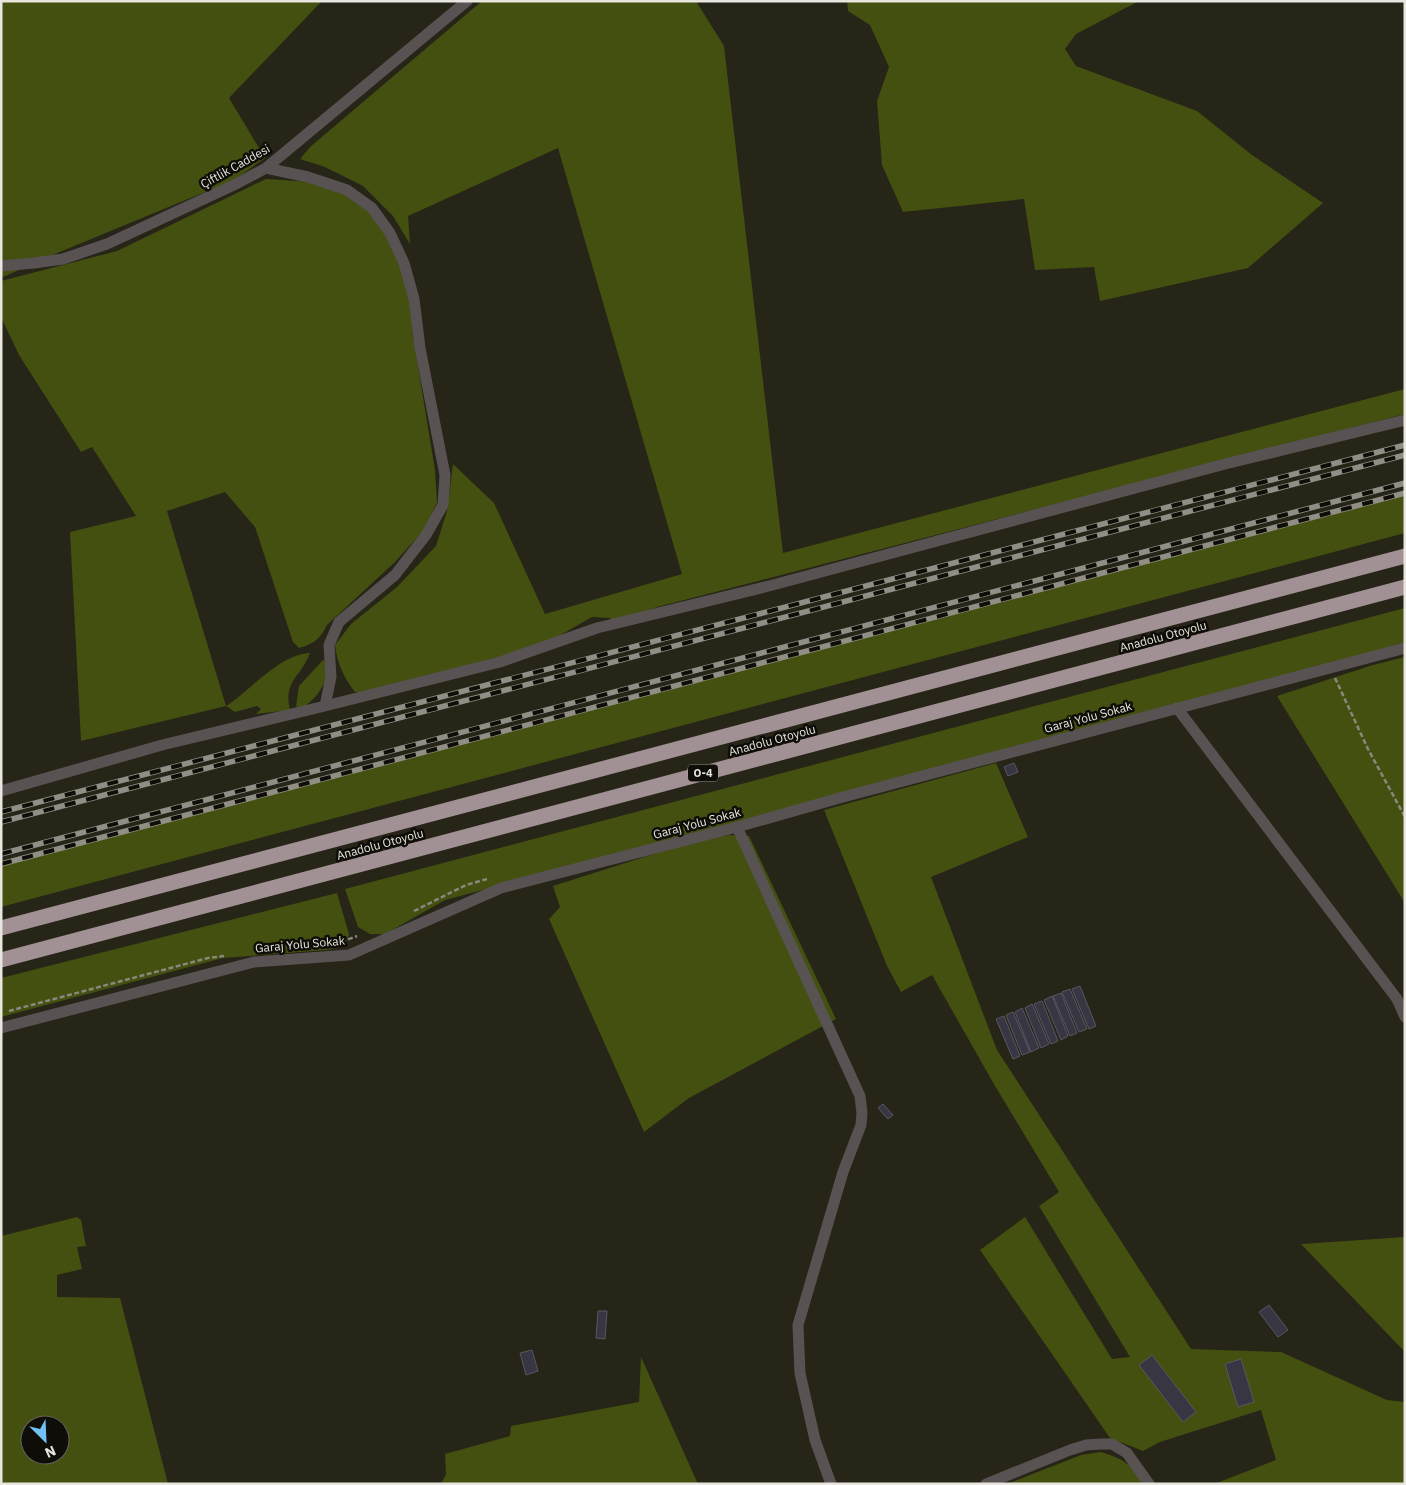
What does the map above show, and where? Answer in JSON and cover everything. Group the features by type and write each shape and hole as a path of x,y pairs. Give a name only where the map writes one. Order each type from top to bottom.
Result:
{"highway":[{"name":"Anadolu Otoyolu","path":"1,928 1405,556"},
{"name":"Anadolu Otoyolu","path":"1,960 1405,586"}],"street":[{"name":"Çiftlik Caddesi","path":"1,266 63,259 107,244 266,168 467,1"},
{"path":"266,168 308,177 347,190 372,208 390,233 404,263 414,299 420,348 445,475 443,505 426,535 395,575 339,622 329,645 331,677 326,706"},
{"path":"1,791 162,745 500,662 597,628 769,586 1225,464 1405,420"},
{"name":"Garaj Yolu Sokak","path":"1,1028 254,962 349,955 501,888 737,827 843,796 1405,648"},
{"path":"1177,708 1397,999 1405,1017"},
{"path":"737,827 860,1096 861,1125 844,1172 798,1325 800,1373 815,1440 831,1484"},
{"path":"986,1484 1070,1450 1086,1445 1100,1444 1112,1444 1127,1453 1149,1484"}],"path":[{"path":"1330,668 1368,748 1405,817"}],"green space":[{"path":"1,1 322,1 229,98 265,158 234,180 1,278"},
{"path":"482,1 696,1 724,46 783,553 1405,389 1405,414 657,607 617,622 609,618 592,617 545,644 371,692 355,692 342,670 337,658 335,645 351,624 397,587 436,546 447,511 453,464 494,503 545,614 682,574 558,148 408,216 410,244 393,216 363,186 325,167 300,159 310,147"},
{"path":"847,1 1139,1 1076,34 1065,49 1076,66 1197,111 1252,155 1323,203 1248,268 1100,301 1094,267 1035,270 1024,199 903,212 882,165 877,101 889,67 870,25 848,11"},
{"path":"266,179 311,183 333,188 357,200 387,234 399,260 411,304 412,330 435,470 437,503 424,530 395,562 327,625 316,640 309,645 299,648 293,642 255,527 225,492 167,511 226,706 81,741 70,532 136,516 92,447 81,452 19,355 1,317 1,281 117,251"},
{"path":"1405,492 1405,533 1,907 1,866"},
{"path":"1405,608 1405,644 445,900 385,934 370,934 358,927 345,889"},
{"path":"310,653 291,686 288,700 290,710 256,714 261,709 257,706 235,712 226,706 288,659"},
{"path":"1405,657 1405,903 1277,696 1373,665"},
{"path":"323,660 325,661 327,673 321,689 314,699 305,706 300,708 296,706 299,686"},
{"path":"996,763 1028,837 931,877 997,1050 1191,1349 1281,1352 1387,1400 1405,1402 1405,1484 1214,1484 1276,1460 1261,1410 1160,1442 1143,1451 1110,1438 980,1250 1025,1217 1112,1359 1130,1357 1039,1206 1059,1192 995,1086 932,975 901,992 887,966 824,810"},
{"path":"729,835 749,836 836,1019 689,1098 644,1132 549,919 560,907 553,886 685,844"},
{"path":"337,893 349,934 341,947 327,950 223,958 1,1017 1,978"},
{"path":"77,1217 81,1220 86,1246 77,1247 82,1269 57,1275 57,1297 120,1298 168,1484 1,1484 1,1236"},
{"path":"1405,1237 1405,1352 1301,1244"},
{"path":"641,1357 698,1484 441,1484 446,1474 445,1454 510,1436 511,1426 639,1402"},
{"path":"1101,1452 1116,1457 1130,1466 1143,1484 1007,1484 1081,1455"}],"building":[{"path":"1014,763 1018,772 1008,776 1004,767"},
{"path":"1080,986 1096,1026 1089,1029 1072,989"},
{"path":"1070,989 1087,1029 1079,1032 1062,992"},
{"path":"1061,993 1077,1033 1070,1036 1053,996"},
{"path":"1052,996 1068,1036 1061,1040 1044,1000"},
{"path":"1042,1001 1058,1041 1051,1044 1034,1004"},
{"path":"1032,1004 1049,1044 1041,1048 1025,1008"},
{"path":"1022,1008 1039,1048 1031,1052 1015,1012"},
{"path":"1013,1012 1030,1052 1022,1055 1006,1015"},
{"path":"1004,1016 1020,1056 1013,1059 996,1019"},
{"path":"883,1104 893,1115 888,1119 878,1108"},
{"path":"1269,1305 1288,1330 1278,1337 1259,1312"},
{"path":"598,1311 607,1311 605,1339 596,1338"},
{"path":"532,1350 538,1371 526,1375 520,1353"},
{"path":"1152,1355 1196,1412 1183,1422 1139,1365"},
{"path":"1241,1359 1254,1402 1238,1407 1225,1364"}],"railway":[{"path":"1,812 1405,445"},
{"path":"1,822 1405,455"},
{"path":"1,854 1405,483"},
{"path":"1,864 1405,493"}]}
